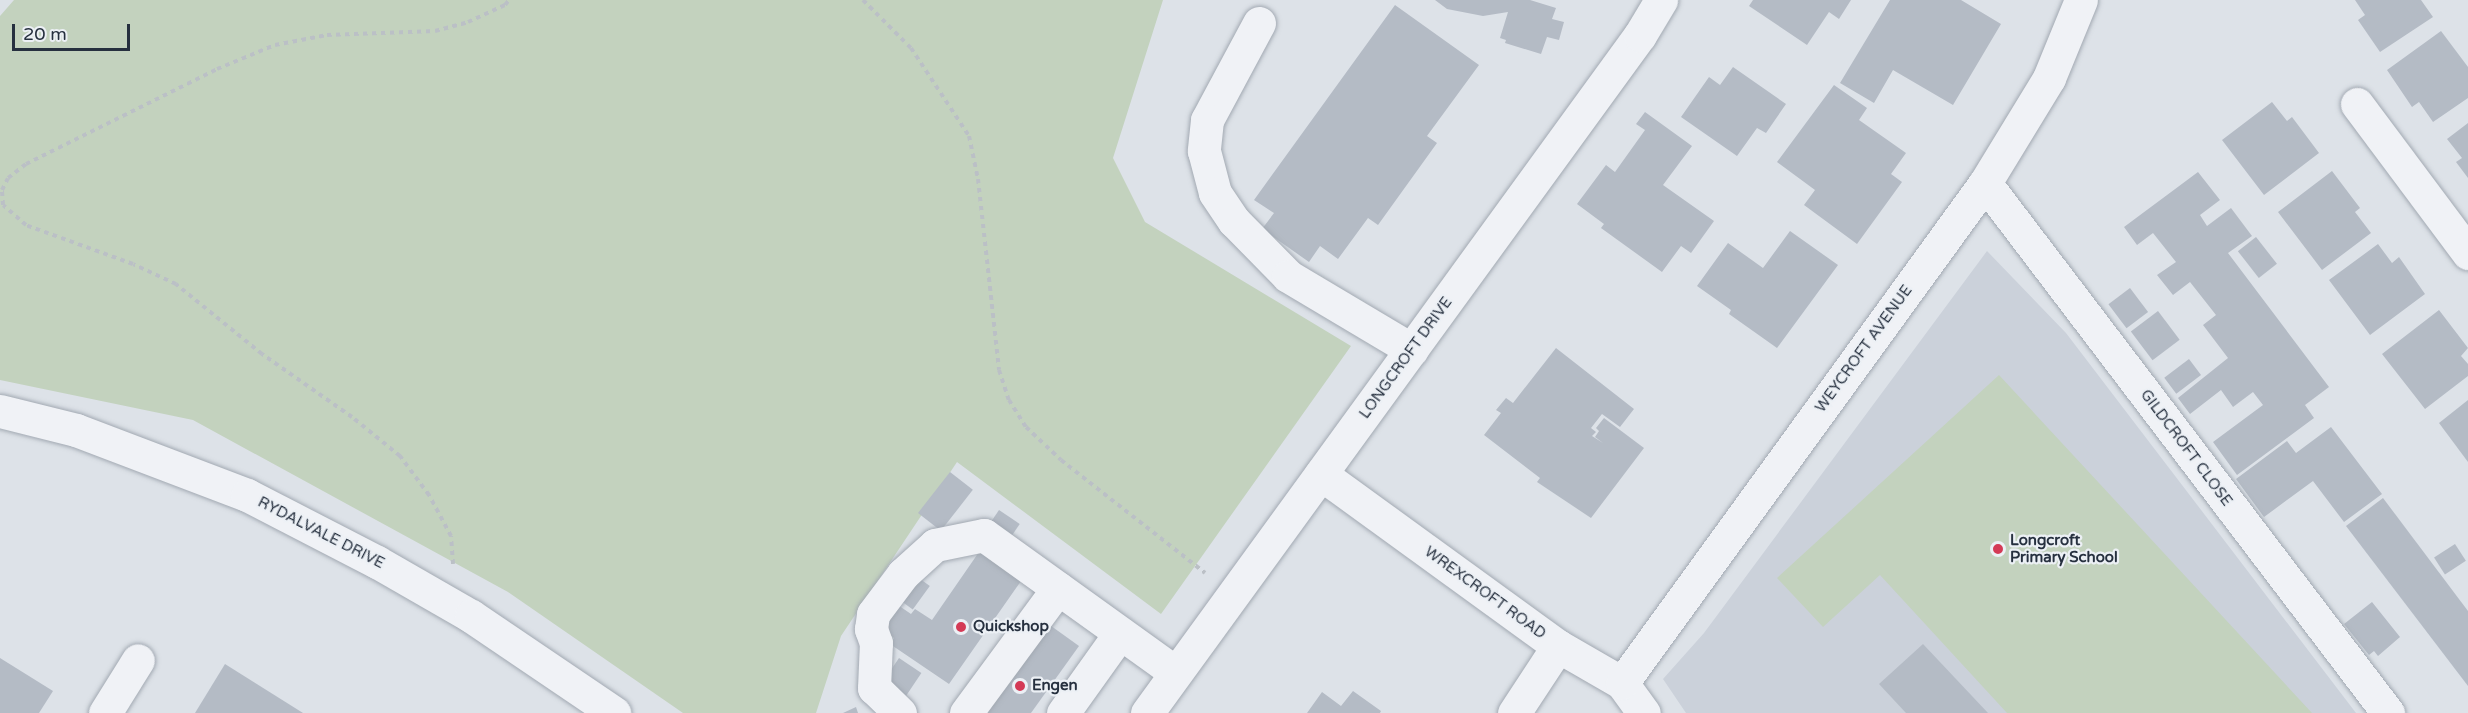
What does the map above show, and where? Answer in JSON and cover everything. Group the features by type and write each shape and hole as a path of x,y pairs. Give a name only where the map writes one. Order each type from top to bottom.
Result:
{"street":[{"name":"LONGCROFT DRIVE","path":"1147,713 1640,35 1661,0"},
{"name":"WEYCROFT AVENUE","path":"1622,683 1984,183 2049,78 2081,0"},
{"path":"1259,23 1207,120 1204,151 1215,193 1234,221 1288,276 1412,350"},
{"path":"2357,104 2468,253"},
{"name":"GILDCROFT CLOSE","path":"1984,183 2388,713"},
{"name":"RYDALVALE DRIVE","path":"0,411 76,430 247,495 377,562 448,603 614,713"},
{"name":"WREXCROFT ROAD","path":"1321,474 1558,646 1622,683 1644,713"},
{"path":"900,713 874,688 876,643 871,629 873,614 903,574 935,545 984,535 1176,673"},
{"path":"966,713 1058,588"},
{"path":"1063,713 1120,633"},
{"path":"1514,713 1558,646"},
{"path":"105,713 138,660"}],"path":[{"path":"448,603 453,576 451,536 429,495 400,456 352,417 262,354 176,284 133,264 26,225 3,205 2,190 8,177 26,164 217,69 275,45 327,35 435,31 468,22 506,5 509,0"},
{"path":"863,0 911,48 969,136 978,179 999,370 1014,409 1026,427 1061,460 1233,595"}],"shaded area":[{"name":"Longcroft Primary School","path":"1987,251 2066,333 2356,713 1686,713 1663,679 1704,633"}],"green space":[{"path":"14,0 1163,0 1113,158 1145,222 1351,346 1161,614 957,462 841,636 816,713 683,713 508,592 193,420 0,380 0,16"},
{"path":"1999,375 2312,713 2007,713 1880,575 1823,627 1777,578"}],"building":[{"path":"1435,0 1530,0 1556,8 1552,19 1564,22 1559,40 1547,37 1541,54 1505,43 1506,40 1500,38 1508,12 1483,16 1447,9"},
{"path":"1753,0 1851,0 1839,19 1829,12 1807,45 1749,6"},
{"path":"1890,0 1961,0 2001,24 1953,105 1893,70 1874,103 1840,83"},
{"path":"2355,0 2421,0 2433,17 2380,52 2358,20 2365,15"},
{"path":"1395,5 1479,65 1427,136 1437,143 1378,225 1368,218 1338,259 1320,246 1309,262 1262,229 1274,213 1254,200"},
{"path":"2441,31 2468,67 2468,98 2433,122 2419,102 2412,107 2387,70"},
{"path":"1733,67 1786,104 1766,133 1757,128 1737,156 1681,117 1709,77 1720,85"},
{"path":"1834,85 1867,108 1859,120 1906,153 1891,174 1902,182 1857,244 1804,205 1815,190 1777,162"},
{"path":"2272,102 2287,121 2292,117 2319,153 2264,195 2222,140"},
{"path":"1645,112 1692,146 1663,185 1714,221 1691,253 1681,246 1662,272 1601,228 1604,224 1577,204 1606,165 1615,172 1645,130 1636,124"},
{"path":"2468,123 2468,178 2456,162 2462,158 2447,139"},
{"path":"2332,171 2360,208 2355,212 2371,233 2322,270 2278,212"},
{"path":"2198,172 2220,200 2200,215 2207,226 2231,208 2252,236 2228,253 2329,387 2305,405 2314,418 2237,475 2213,442 2263,405 2253,392 2233,407 2221,390 2190,414 2178,398 2228,358 2203,325 2216,315 2190,282 2173,295 2157,275 2176,262 2153,233 2137,245 2124,227"},
{"path":"1790,231 1838,265 1777,348 1729,314 1731,310 1697,286 1728,243 1763,268"},
{"path":"2256,237 2277,264 2259,278 2238,251"},
{"path":"2378,244 2392,263 2399,257 2425,294 2370,335 2329,280"},
{"path":"2130,288 2148,312 2126,328 2108,304"},
{"path":"2439,310 2468,348 2461,356 2468,364 2468,376 2425,409 2382,354"},
{"path":"2158,311 2180,340 2153,360 2131,331"},
{"path":"1556,348 1634,409 1620,427 1602,414 1591,428 1596,432 1592,436 1603,443 1595,437 1599,431 1596,428 1604,418 1644,448 1591,518 1537,482 1540,478 1484,435 1501,413 1496,410 1506,398 1513,403"},
{"path":"2189,359 2201,375 2176,394 2164,378"},
{"path":"2468,400 2468,462 2439,423"},
{"path":"2331,427 2382,494 2344,522 2313,481 2264,517 2236,479 2287,441 2296,453"},
{"path":"950,472 973,490 941,531 918,513"},
{"path":"2383,498 2468,611 2468,686 2346,526"},
{"path":"999,510 1020,524 1011,537 990,523"},
{"path":"2455,544 2466,561 2445,574 2434,558"},
{"path":"979,552 1021,581 949,684 890,644 894,638 875,625 892,601 911,614 915,609 932,620"},
{"path":"912,573 930,586 913,609 895,596"},
{"path":"2372,602 2400,637 2378,656 2374,651 2369,655 2344,624"},
{"path":"1040,618 1079,646 1031,713 972,713"},
{"path":"1923,644 1988,713 1906,713 1879,684"},
{"path":"0,658 53,691 39,713 0,713"},
{"path":"899,658 921,673 901,703 879,688"},
{"path":"225,664 303,713 195,713"},
{"path":"1353,691 1381,711 1380,713 1307,713 1322,692 1341,706"},
{"path":"856,707 858,713 843,713"}],"place":[{"name":"Longcroft Primary School","path":"1998,549"},
{"name":"Quickshop","path":"961,627"},
{"name":"Engen","path":"1020,686"}]}
